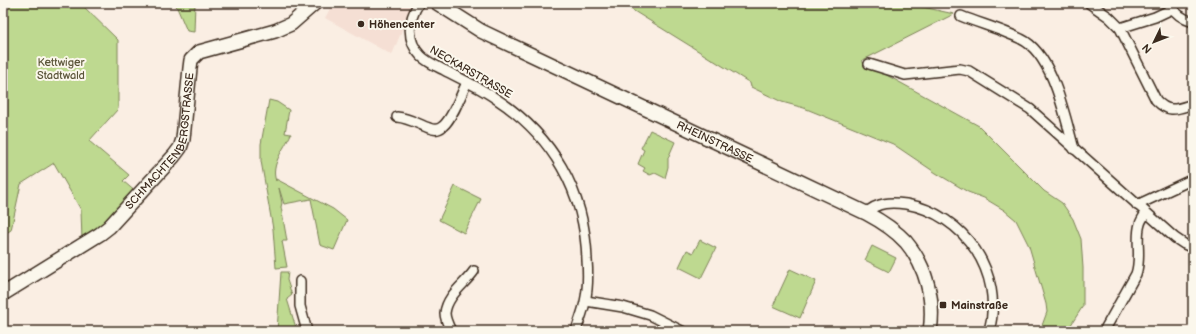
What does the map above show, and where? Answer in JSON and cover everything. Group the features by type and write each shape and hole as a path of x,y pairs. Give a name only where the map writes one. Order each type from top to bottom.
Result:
{"street":[{"name":"SCHMACHTENBERGSTRASSE","path":"3,294 109,227 174,156 180,148 182,139 190,68 192,60 195,56 204,50 256,38 276,31 291,24 314,3"},
{"name":"NECKARSTRASSE","path":"419,3 411,19 410,27 414,47 420,55 426,61 494,97 524,120 551,149 564,170 580,207 587,239 588,269 586,301 576,331"},
{"name":"RHEINSTRASSE","path":"437,3 481,31 505,43 866,213 894,231 905,241 918,260 926,279 930,295 932,321 930,331"},
{"path":"1089,3 1109,17 1120,28 1156,100 1162,106 1169,109 1177,109 1193,104"},
{"path":"1120,28 1155,16 1170,6 1187,20 1193,22"},
{"path":"962,16 1022,39 1036,51 1051,74 1074,149"},
{"path":"868,64 905,75 960,69 969,72 1030,109 1136,205 1175,238 1193,248"},
{"path":"397,117 414,120 434,130 439,129 447,122 468,82"},
{"path":"1136,205 1193,179"},
{"path":"866,213 872,207 882,203 897,203 912,206 931,212 946,220 962,234 976,250 985,267 993,305 989,331"},
{"path":"1104,331 1136,274 1139,262 1138,231 1146,213"},
{"path":"450,331 446,316 447,306 456,290 474,271"},
{"path":"300,280 300,306 307,331"},
{"path":"586,301 623,307 650,315 682,331"}],"shaded area":[{"name":"Höhencenter","path":"333,3 413,3 392,55 325,18"}],"green space":[{"name":"Kettwiger Stadtwald","path":"3,3 80,3 118,40 118,109 89,141 129,175 123,181 137,193 107,226 82,241 81,210 54,163 21,184 11,230 3,235"},
{"path":"175,3 195,3 194,32 187,31"},
{"path":"621,3 905,3 954,14 861,61 979,126 1044,191 1062,203 1073,219 1081,239 1083,268 1083,306 1067,331 1040,331 1047,312 1046,304 1029,246 1016,220 1004,210 984,198 968,192 936,173 893,144 804,108 782,102 751,87 750,83"},
{"path":"269,100 277,102 289,110 285,133 291,134 276,163 275,175 276,181 276,179 333,209 347,220 334,250 320,245 311,199 284,204 279,188 287,241 282,241 287,267 276,268 273,229 261,161 261,144"},
{"path":"650,130 675,142 668,158 668,167 665,178 655,173 650,175 643,171 645,168 638,164 644,150 641,148"},
{"path":"455,186 481,199 464,233 439,220"},
{"path":"700,240 716,248 701,278 679,267 687,250 693,253"},
{"path":"872,246 896,258 889,272 865,260"},
{"path":"790,269 816,281 800,318 773,306"},
{"path":"281,272 288,272 287,280 292,295 287,299 297,331 277,331"}],"place":[{"name":"Höhencenter","path":"361,24"},
{"name":"Mainstraße","path":"943,305"}]}
